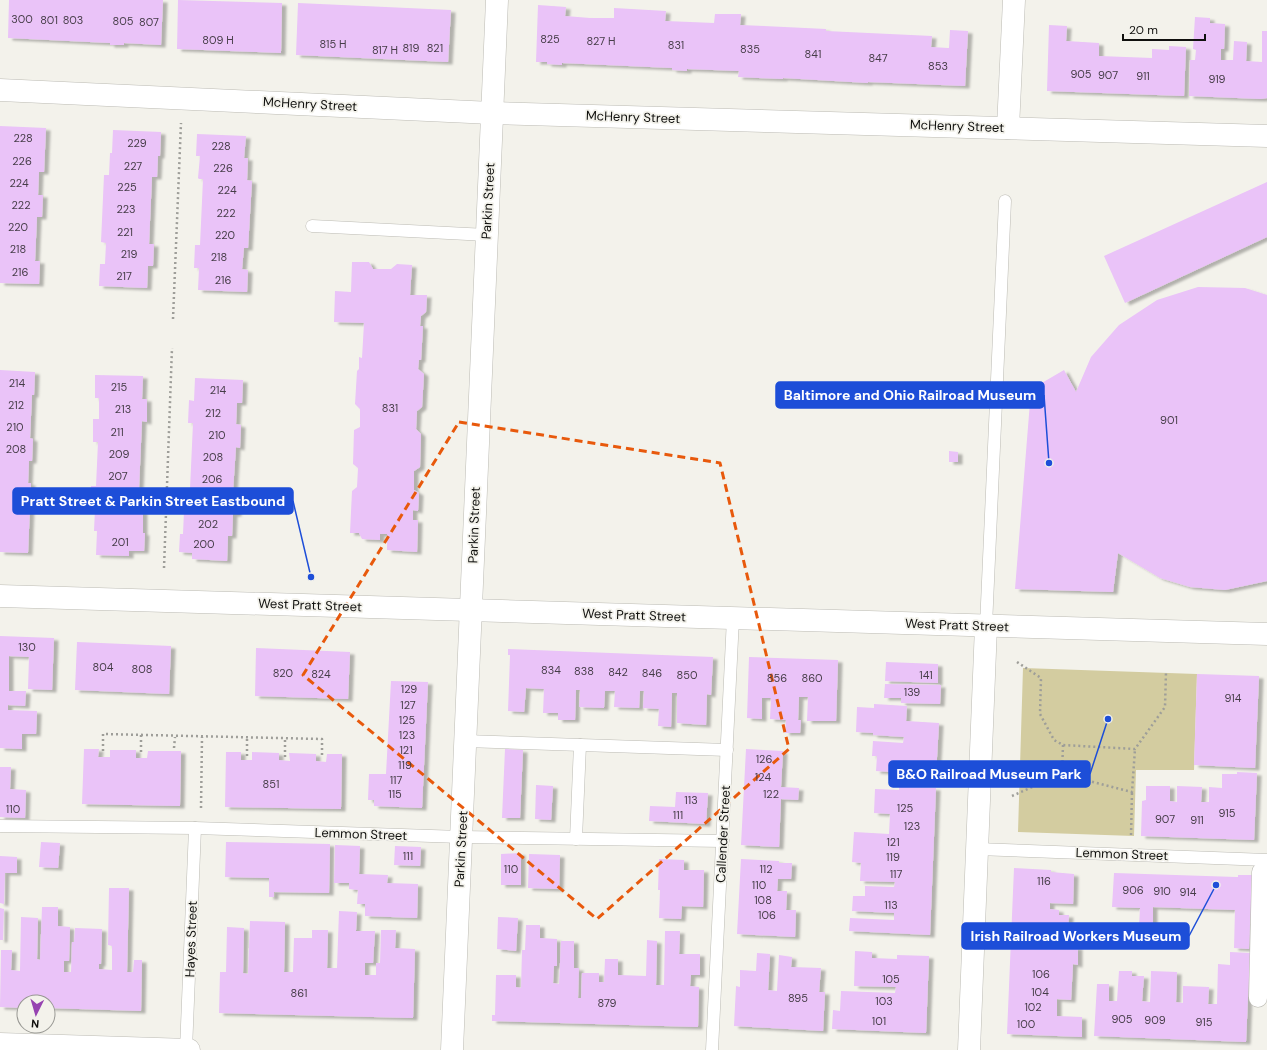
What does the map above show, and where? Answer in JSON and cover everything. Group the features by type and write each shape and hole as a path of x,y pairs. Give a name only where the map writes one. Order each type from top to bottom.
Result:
{"street":[{"name":"Parkin Street","path":"452,1050 497,0"},
{"path":"1008,128 1014,0"},
{"name":"McHenry Street","path":"0,90 492,113 1267,136"},
{"name":"West Pratt Street","path":"0,596 1267,634"},
{"path":"969,1050 986,626"},
{"path":"1258,998 1264,866"},
{"path":"0,1044 188,1050"}],"lane":[{"path":"986,626 1005,201"},
{"path":"312,226 487,235"},
{"name":"Callender Street","path":"712,1050 733,618"},
{"path":"465,741 727,750"},
{"path":"576,839 580,745"},
{"name":"Lemmon Street","path":"0,826 195,828 461,837 723,842"},
{"name":"Hayes Street","path":"188,1050 195,828"},
{"name":"Lemmon Street","path":"977,849 1264,866"}],"path":[{"path":"173,319 181,120"},
{"path":"164,568 172,348"},
{"path":"1016,662 1041,678 1040,714 1054,740 1063,745 1135,749"},
{"path":"1131,838 1135,749 1165,707 1166,672"},
{"path":"103,751 103,734 322,739 322,755"},
{"path":"141,735 141,752"},
{"path":"174,748 175,736"},
{"path":"201,813 202,737"},
{"path":"247,738 247,756"},
{"path":"285,739 285,757"},
{"path":"1062,774 1063,745"},
{"path":"1012,796 1062,774 1132,792"}],"highlighted area":[{"path":"459,422 720,463 789,749 597,919 303,675"}],"shaded area":[{"path":"1023,668 1197,674 1194,770 1136,770 1134,836 1018,832"}],"building":[{"path":"9,0 163,0 161,45 124,43 124,45 110,45 110,43 8,38"},
{"path":"178,0 282,3 281,53 177,49"},
{"path":"298,3 451,10 448,62 296,55"},
{"path":"538,5 566,7 565,16 590,18 614,18 614,8 666,11 665,21 714,23 715,14 741,14 740,25 932,36 931,47 949,48 950,30 968,31 965,86 738,77 739,71 687,69 687,71 672,70 672,68 562,63 562,65 547,64 547,62 536,62"},
{"path":"1195,17 1210,18 1210,23 1225,24 1224,49 1221,49 1221,60 1233,60 1234,41 1247,42 1246,61 1262,62 1262,31 1267,31 1267,98 1189,96 1190,60 1195,60 1196,50 1193,49"},
{"path":"1049,25 1067,26 1066,41 1099,43 1099,56 1152,58 1152,49 1169,50 1169,46 1186,47 1184,96 1047,91"},
{"path":"0,126 46,128 44,172 39,172 38,195 43,195 42,217 37,217 35,261 40,261 39,284 0,283"},
{"path":"113,130 161,132 157,177 152,177 149,244 154,244 153,266 148,266 147,288 99,286 100,264 105,264 106,243 101,242 104,175 109,175"},
{"path":"197,134 246,136 244,158 248,158 247,180 252,181 248,248 244,248 242,269 248,270 247,292 198,290 199,268 194,268 195,245 200,245 203,179 198,178 200,156 196,156"},
{"path":"1267,182 1267,237 1125,303 1104,256"},
{"path":"352,262 369,262 373,269 391,269 397,264 412,265 410,295 427,295 426,312 421,316 420,326 423,326 421,360 419,360 418,369 424,374 422,407 417,411 416,429 421,434 420,467 414,471 414,490 419,493 418,511 413,510 413,520 418,520 417,552 387,550 387,534 380,534 380,540 362,539 359,533 350,533 352,491 357,487 358,468 353,464 354,430 360,427 360,409 355,404 359,357 362,358 364,323 334,322 335,291 351,292"},
{"path":"1198,287 1245,288 1267,295 1267,581 1225,590 1190,587 1160,578 1118,553 1113,592 1015,589 1030,402 1040,384 1064,370 1076,392 1091,357 1119,325 1157,300"},
{"path":"0,370 35,372 34,395 32,395 30,438 33,439 32,461 29,461 28,483 31,483 28,553 0,552"},
{"path":"95,375 143,376 142,399 147,399 147,422 142,421 138,511 143,511 143,533 145,533 144,551 129,551 129,556 96,555 97,531 94,531 95,509 90,509 91,486 96,486 98,442 93,442 93,419 99,419 99,398 95,398"},
{"path":"195,378 243,380 242,403 237,403 236,424 241,425 240,448 236,447 233,491 238,491 237,514 233,514 232,536 228,536 227,561 192,559 192,553 179,552 180,534 183,534 184,511 189,511 193,423 188,423 189,400 194,401"},
{"path":"949,451 958,452 958,462 949,462"},
{"path":"0,636 54,638 52,690 28,689 29,657 9,656 9,691 26,691 25,706 8,705 8,710 37,711 36,734 22,734 22,749 0,748"},
{"path":"77,642 171,646 169,694 75,690"},
{"path":"256,648 350,652 348,699 255,696"},
{"path":"508,649 713,657 711,695 707,694 706,725 677,723 677,693 672,693 671,727 658,726 659,709 643,708 644,691 640,691 639,708 614,707 615,691 605,691 604,708 579,707 580,690 576,690 575,720 558,720 558,713 543,713 544,689 526,688 524,712 508,711 510,655 508,655"},
{"path":"749,657 838,660 836,721 807,721 808,697 799,697 798,720 801,720 800,733 785,733 786,720 770,719 771,698 762,698 762,719 747,718"},
{"path":"886,662 938,664 938,683 885,681"},
{"path":"1197,674 1259,676 1255,768 1194,765"},
{"path":"391,681 428,682 422,808 374,806 374,800 368,800 369,774 386,774"},
{"path":"885,684 941,685 940,704 901,703 901,698 884,698"},
{"path":"874,704 907,706 906,721 939,723 936,775 876,771 877,756 872,756 873,741 903,743 904,737 873,735 873,733 856,732 857,707 874,708"},
{"path":"84,749 99,749 98,757 110,757 110,750 136,750 136,758 147,758 148,751 181,751 180,806 82,804"},
{"path":"505,749 523,750 520,818 502,818"},
{"path":"746,749 783,751 781,787 799,788 798,800 781,799 779,847 741,845"},
{"path":"226,752 241,752 241,760 252,760 252,752 279,753 279,760 290,761 289,753 316,754 316,761 326,762 327,754 342,754 341,809 225,807"},
{"path":"0,767 11,767 10,789 26,790 25,818 0,817"},
{"path":"1237,772 1257,773 1254,840 1141,836 1142,801 1146,800 1146,786 1170,786 1170,801 1177,802 1177,786 1202,787 1201,802 1209,802 1209,787 1222,788 1222,774 1237,774"},
{"path":"536,785 553,786 551,820 535,819"},
{"path":"899,787 936,788 930,935 849,931 850,918 894,920 894,913 852,911 853,896 865,896 865,886 894,887 895,882 860,881 861,863 852,862 854,832 889,834 890,814 874,813 875,789 899,790"},
{"path":"676,792 708,793 706,824 649,821 650,806 675,807"},
{"path":"41,842 60,843 58,868 39,867"},
{"path":"226,842 330,844 329,893 274,892 274,897 269,897 269,878 225,877"},
{"path":"335,845 360,846 359,874 388,875 387,883 418,884 417,918 365,916 365,904 357,904 358,890 349,889 349,883 334,883"},
{"path":"395,846 421,847 420,866 394,865"},
{"path":"521,853 521,885 501,885 501,854"},
{"path":"529,854 560,855 559,889 528,888"},
{"path":"0,856 17,857 17,873 5,873 4,904 0,903"},
{"path":"659,859 684,860 684,870 704,870 703,907 682,906 681,919 659,918"},
{"path":"741,859 792,863 791,879 778,879 777,891 787,891 786,910 796,910 795,937 737,934"},
{"path":"1014,868 1051,870 1051,872 1074,874 1073,904 1050,903 1050,909 1059,910 1059,915 1069,915 1068,929 1064,929 1064,944 1050,943 1050,946 1078,947 1078,965 1073,964 1071,1000 1057,999 1057,1016 1082,1017 1082,1037 1007,1034"},
{"path":"1114,873 1236,877 1238,877 1238,875 1252,875 1249,949 1234,948 1235,910 1153,907 1153,927 1139,927 1140,908 1112,907"},
{"path":"109,888 129,888 127,972 133,972 134,960 142,960 141,1011 56,1008 56,994 16,994 16,1008 0,1007 1,950 12,950 11,970 20,971 21,917 38,918 37,959 40,960 42,907 58,907 58,926 70,927 69,961 64,961 64,972 71,972 72,942 74,942 75,928 102,929 101,964 99,964 99,969 112,970 112,946 108,945"},
{"path":"0,908 4,909 3,940 0,940"},
{"path":"339,911 357,912 356,931 375,931 373,963 365,963 365,975 376,975 376,963 380,963 381,930 396,930 395,948 415,949 413,1018 219,1013 220,972 226,972 227,927 244,928 243,973 248,974 250,921 285,922 284,972 293,972 294,938 312,938 312,930 328,930 327,968 337,968"},
{"path":"498,917 518,918 516,951 497,949"},
{"path":"526,925 540,925 540,938 557,939 557,966 554,966 553,983 559,984 561,941 574,941 574,968 579,968 578,998 581,998 582,973 599,973 599,982 604,982 605,959 618,959 618,975 646,976 647,940 657,941 656,985 664,985 665,931 680,931 679,954 700,954 700,975 691,975 690,986 699,987 698,1027 492,1021 492,1015 495,1015 496,975 516,975 516,987 521,988 522,950 525,950"},
{"path":"855,951 872,952 872,958 897,959 897,955 929,956 926,1033 832,1029 833,1010 840,1011 841,991 895,993 896,987 854,986"},
{"path":"1230,952 1250,953 1246,1042 1094,1036 1097,984 1109,984 1109,1001 1117,1001 1119,971 1132,971 1132,976 1144,976 1142,1001 1150,1002 1151,971 1177,972 1176,1002 1183,1003 1183,986 1209,987 1208,1004 1217,1004 1218,964 1230,965"},
{"path":"757,953 770,954 768,990 777,991 779,955 792,957 791,967 821,968 819,992 825,992 823,1031 734,1026 736,986 740,987 740,970 756,971"}],"place":[{"name":"Baltimore and Ohio Railroad Museum","path":"1049,463"},
{"name":"Pratt Street & Parkin Street Eastbound","path":"311,577"},
{"name":"B&O Railroad Museum Park","path":"1108,719"},
{"name":"Irish Railroad Workers Museum","path":"1216,885"}]}
